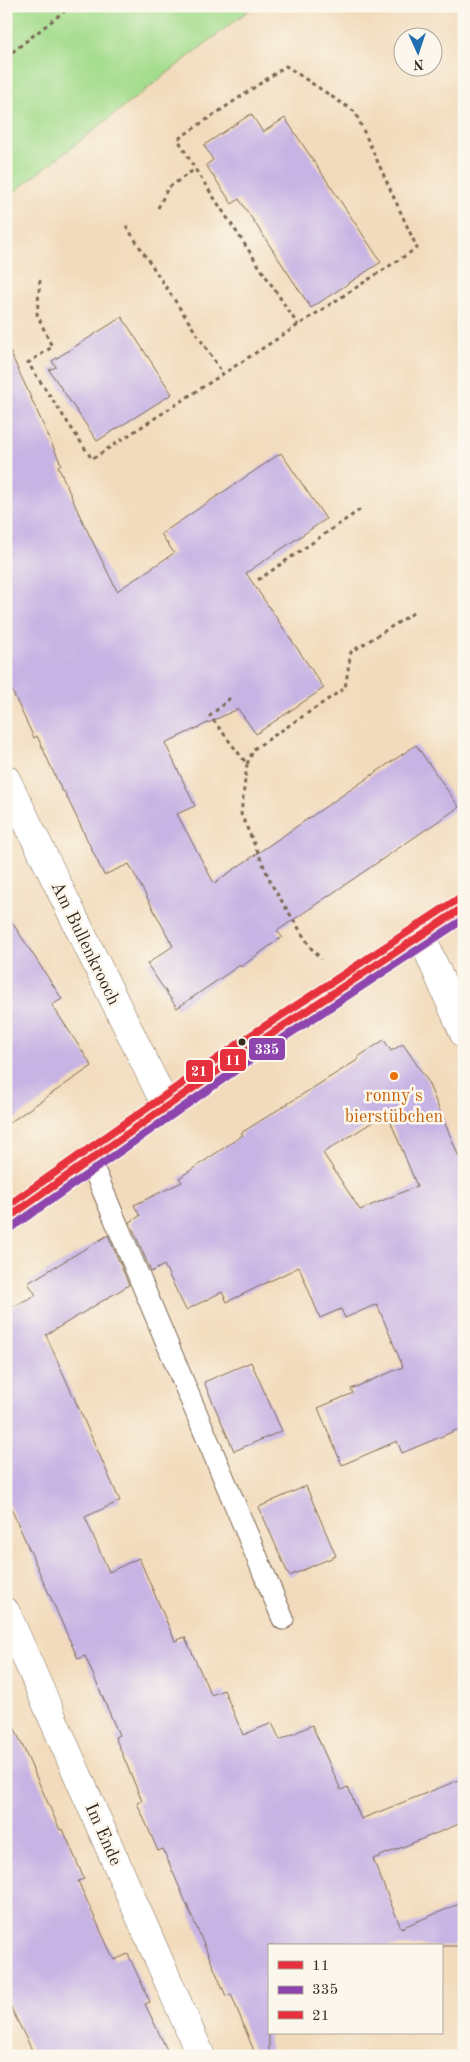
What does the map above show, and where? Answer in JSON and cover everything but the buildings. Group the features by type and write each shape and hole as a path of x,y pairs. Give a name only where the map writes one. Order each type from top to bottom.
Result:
{"street":[{"name":"Am Bullenkrooch","path":"6,779 166,1106"},
{"path":"6,1219 252,1046 464,907"},
{"path":"422,935 464,1034"},
{"name":"Im Ende","path":"6,1612 201,2056"}],"lane":[{"path":"90,1160 283,1619"}],"path":[{"path":"6,57 71,6"},
{"path":"40,280 37,314 52,347 28,363 92,459 417,248 355,112 286,66 178,139 194,169 298,325"},
{"path":"158,208 168,188 194,169"},
{"path":"126,226 222,374"},
{"path":"258,580 361,509"},
{"path":"344,987 311,948 269,878 241,814 247,764 254,749 345,688 351,652 415,612"},
{"path":"230,698 210,716 247,764"}],"green space":[{"path":"6,6 254,6 6,198"}],"transit line":[{"name":"21","path":"6,1207 247,1038 458,899"},
{"name":"11","path":"6,1219 253,1046 464,907"},
{"name":"335","path":"12,1227 259,1054 464,919"}],"place":[{"name":"ronny's bierstübchen","path":"394,1076"}]}
